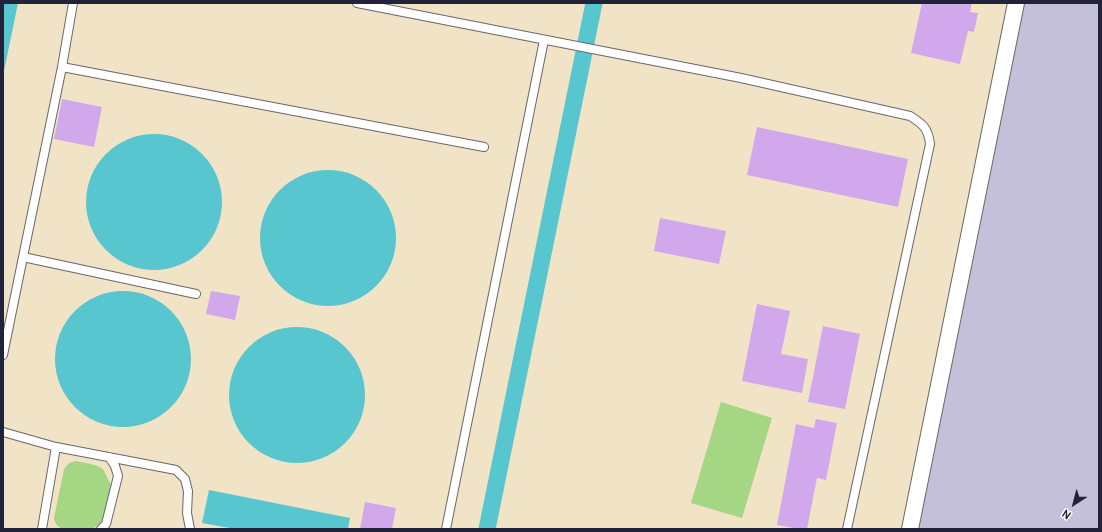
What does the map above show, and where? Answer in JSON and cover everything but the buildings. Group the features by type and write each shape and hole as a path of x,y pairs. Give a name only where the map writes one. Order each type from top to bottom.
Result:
{"street":[{"path":"910,529 1016,3"}],"lane":[{"path":"3,355 62,67 73,3"},
{"path":"357,3 386,6 544,40 742,78 910,116 921,122 928,133 930,144 847,529"},
{"path":"446,529 544,40"},
{"path":"62,67 484,147"},
{"path":"23,257 196,294"},
{"path":"3,432 56,447 176,470 185,480 188,491 187,513 190,529"},
{"path":"42,529 56,447"},
{"path":"101,529 106,524 118,476 115,466 109,457"}],"shaded area":[{"path":"1022,3 1099,3 1099,529 917,529"}],"green space":[{"path":"721,402 772,418 742,518 691,503"},
{"path":"76,461 95,465 103,469 111,485 103,520 93,529 63,529 57,525 54,520 64,469 69,463"}],"water":[{"path":"3,3 18,3 4,71 3,70"},
{"path":"147,134 161,134 186,142 197,149 207,159 217,176 221,189 221,215 217,228 207,245 197,255 174,267 161,270 147,270 122,262 111,255 101,245 89,222 86,209 86,195 94,170 101,159 111,149 134,137"},
{"path":"321,170 335,170 360,178 371,185 381,195 391,212 395,225 395,251 391,264 381,281 371,291 348,303 335,306 321,306 296,298 285,291 275,281 263,258 260,245 260,231 268,206 275,195 285,185 308,173"},
{"path":"116,291 130,291 149,296 161,302 176,316 186,333 190,346 190,372 186,385 180,397 166,412 161,416 143,424 130,427 116,427 97,422 85,416 70,402 66,397 58,379 55,366 55,352 60,333 66,321 80,306 85,302 103,294"},
{"path":"290,327 304,327 323,332 335,338 350,352 360,369 364,382 364,408 360,421 354,433 340,448 335,452 317,460 304,463 290,463 271,458 259,452 244,438 240,433 232,415 229,402 229,388 234,369 240,357 254,342 259,338 277,330"},
{"path":"209,490 350,518 348,529 235,529 202,523"}],"waterway":[{"path":"487,529 594,3"}]}
